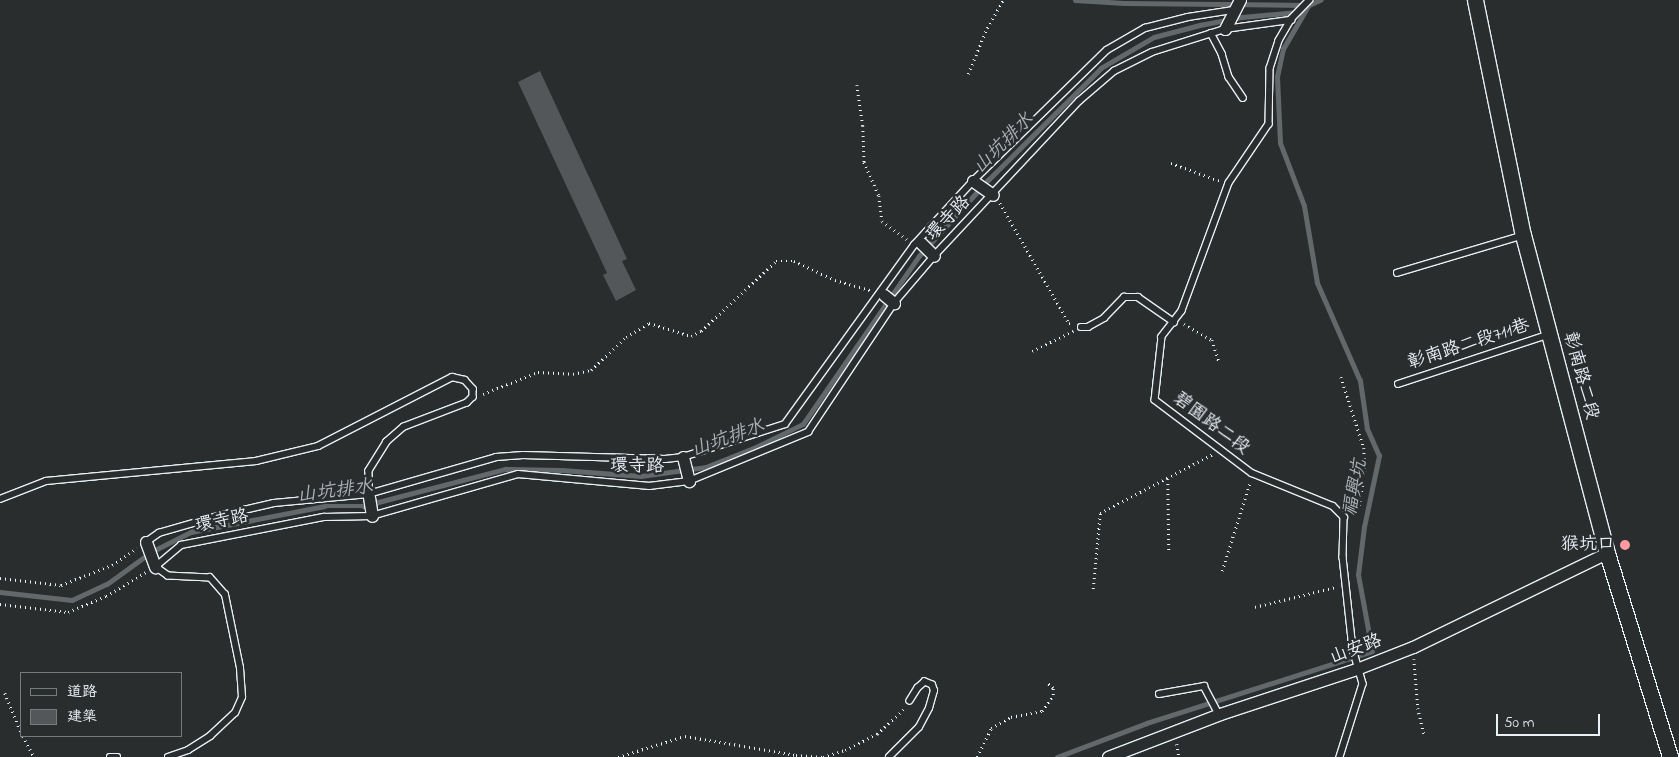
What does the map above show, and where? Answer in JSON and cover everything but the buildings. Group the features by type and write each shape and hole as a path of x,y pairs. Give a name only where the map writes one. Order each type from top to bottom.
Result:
{"street":[{"path":"1225,29 1233,10 1240,0"},
{"name":"彰南路二段","path":"1475,0 1523,235 1607,553 1670,757"},
{"path":"973,181 989,192"},
{"path":"147,544 154,563"},
{"name":"山安路","path":"1108,757 1219,714 1359,668 1413,648 1607,553"}],"lane":[{"name":"碧園路二段","path":"1310,0 1290,20 1279,41 1270,68 1268,124 1228,184 1182,311 1162,337 1155,400 1252,473 1333,506 1344,517"},
{"name":"環寺路","path":"154,563 181,545 324,517 370,504 518,474 649,486 686,471 785,424 888,298 973,181 1107,50 1145,28 1188,17 1233,10"},
{"name":"環寺路","path":"147,544 159,533 274,503 370,504 496,457 523,455 665,460 686,471 808,432 888,298 925,249 989,192 1079,101 1114,71 1152,52 1211,33 1225,29 1290,20"},
{"path":"1211,33 1222,54 1229,77 1243,98"},
{"path":"1397,273 1523,235"},
{"path":"1081,328 1088,327 1104,318 1124,297 1138,297 1174,322"},
{"name":"彰南路二段711巷","path":"1398,384 1549,334"},
{"path":"0,499 46,481 256,461 318,446 452,377 465,380 473,389 473,396 466,403 404,427 387,442 369,471 370,504"},
{"path":"1340,757 1363,684 1353,649 1344,557 1344,517"},
{"path":"154,563 168,576 210,578 225,595 240,668 242,697 235,713 210,736 188,750 168,757"},
{"path":"889,757 919,727 929,708 934,691 932,685 925,682 918,688 910,701"},
{"path":"1159,694 1204,686 1219,714"},
{"path":"110,757 117,757"}],"path":[{"path":"968,74 987,28 1003,0"},
{"path":"858,85 863,126 864,162 879,196 882,221 925,249"},
{"path":"1170,163 1228,184"},
{"path":"989,192 999,202 1069,323 1081,328"},
{"path":"466,403 495,388 538,372 573,374 591,370 626,337 649,323 691,336 701,331 776,261 794,261 835,280 888,298"},
{"path":"1174,322 1185,324 1212,340 1219,361"},
{"path":"1032,351 1081,328"},
{"path":"1341,377 1364,448 1365,470 1360,504 1355,510 1344,517"},
{"path":"1093,589 1100,513 1221,450"},
{"path":"1222,571 1252,473"},
{"path":"1168,478 1169,550"},
{"path":"0,578 61,585 112,564 147,544"},
{"path":"0,604 68,612 106,596 154,563"},
{"path":"1255,607 1346,584"},
{"path":"1413,648 1418,708 1424,734"},
{"path":"977,757 991,728 1011,717 1042,711 1053,695 1053,688 1047,683"},
{"path":"5,693 20,730"},
{"path":"618,757 685,736 796,755 823,757 845,750 877,734 902,712 910,701"},
{"path":"24,737 34,757"}],"waterway":[{"path":"1075,0 1124,3 1305,5"},
{"name":"福興坑","path":"1305,7 1320,0"},
{"name":"福興坑","path":"1057,757 1147,723 1372,651 1358,575 1364,527 1379,456 1367,429 1360,381 1317,283 1304,206 1280,143 1277,77 1283,49 1308,6"},
{"name":"山坑排水","path":"0,592 72,600 107,584 151,552 191,532 325,506 363,506 505,469 562,470 641,476 706,467 756,447 803,424 919,256 988,180 1101,68 1154,37 1200,25 1242,17 1298,12"}],"place":[{"name":"猴坑口","path":"1625,545"}]}
